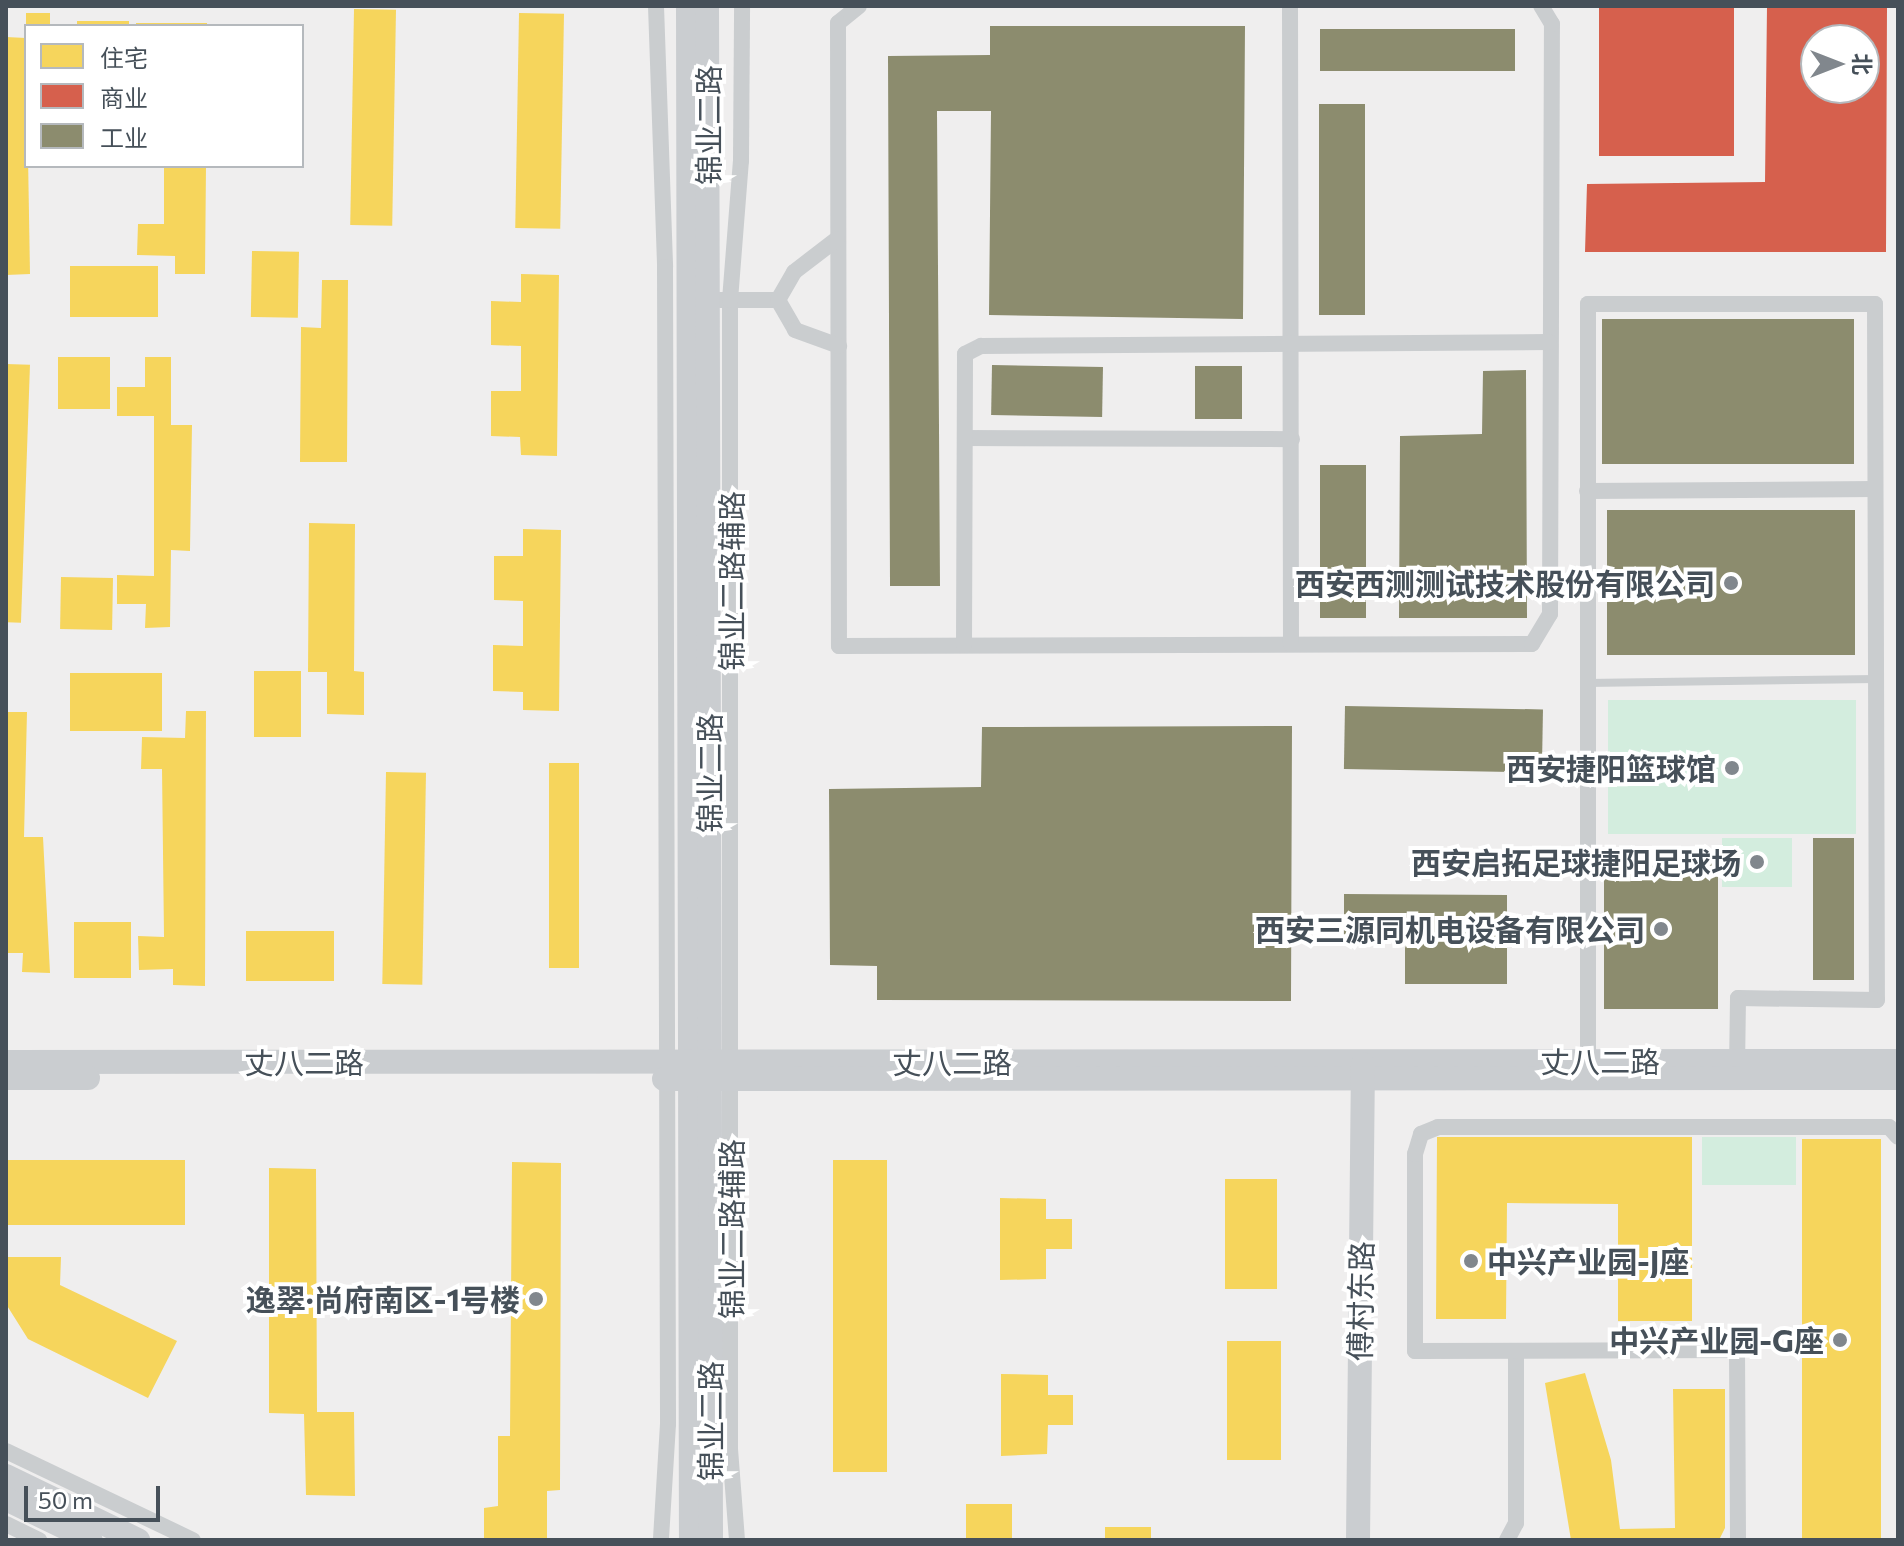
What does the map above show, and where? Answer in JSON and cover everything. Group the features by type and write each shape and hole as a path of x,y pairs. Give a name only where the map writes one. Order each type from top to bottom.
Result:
{"street":[{"name":"锦业二路辅路","path":"656,6 700,1071 737,1540"},
{"name":"锦业二路","path":"688,6 709,300"},
{"name":"锦业二路","path":"691,1540 709,300 707,6"},
{"path":"742,6 741,161 709,300 778,300"},
{"path":"859,6 838,23 839,646 1532,644 1550,614 1552,24 1541,6"},
{"path":"1290,6 1291,644"},
{"path":"778,300 794,272 837,239"},
{"path":"778,300 795,330 839,346"},
{"path":"1588,1070 1588,304 1875,304 1877,1000 1738,998 1737,1070"},
{"path":"964,645 965,354 981,346 1549,342"},
{"path":"965,438 1292,439"},
{"path":"1587,491 1875,489"},
{"name":"丈八二路","path":"1737,1070 1898,1061"},
{"name":"丈八二路","path":"6,1062 700,1071"},
{"name":"丈八二路","path":"6,1078 700,1071 1362,1070 1737,1070 1898,1078"},
{"name":"傅村东路","path":"1358,1540 1362,1070"},
{"name":"锦业二路辅路","path":"661,1540 668,1424 700,1071"},
{"name":"锦业二路","path":"700,1071 711,1540"},
{"path":"1738,1540 1737,1350 1415,1351 1415,1154 1421,1134 1438,1127 1889,1127 1898,1137"},
{"path":"1507,1540 1516,1523 1516,1351"},
{"path":"6,1451 193,1540"},
{"path":"6,1476 138,1540"},
{"path":"6,1499 91,1540"},
{"path":"6,1524 39,1540"}],"lane":[{"path":"1587,683 1877,679"}],"green space":[{"name":"西安捷阳篮球馆","path":"1608,700 1856,700 1856,834 1608,834"},
{"name":"西安启拓足球捷阳足球场","path":"1722,838 1792,838 1792,887 1722,887"},
{"path":"1702,1137 1796,1137 1796,1185 1702,1185"}],"building: 住宅":[{"path":"354,9 396,10 392,226 350,225"},
{"path":"26,13 50,13 50,24 26,24"},
{"path":"519,13 564,14 560,229 515,228"},
{"path":"77,21 129,21 129,24 77,24"},
{"path":"207,23 207,24 136,24"},
{"path":"6,37 24,38 24,168 28,168 30,274 6,275"},
{"path":"164,168 206,168 205,274 175,274 175,256 137,255 138,224 164,224"},
{"path":"252,251 299,252 298,318 251,317"},
{"path":"70,266 158,266 158,317 70,317"},
{"path":"521,274 559,275 557,456 521,455 520,437 491,436 491,391 521,391 521,346 491,345 491,301 521,302"},
{"path":"322,280 348,280 347,462 300,462 301,327 321,328"},
{"path":"58,357 110,357 110,409 58,409"},
{"path":"145,357 171,357 171,425 192,425 190,551 171,550 170,627 145,628 146,604 117,604 117,575 154,576 154,416 117,416 117,387 145,387"},
{"path":"6,364 30,365 21,623 6,622"},
{"path":"309,523 355,524 354,671 364,672 364,715 327,714 327,672 308,672"},
{"path":"523,529 561,530 559,711 523,710 523,692 493,691 493,645 523,646 523,601 494,600 494,556 523,556"},
{"path":"61,577 113,578 112,630 60,629"},
{"path":"254,671 301,671 301,737 254,737"},
{"path":"70,673 162,673 162,731 70,731"},
{"path":"186,711 206,711 205,986 173,985 173,969 139,970 138,936 164,937 162,769 141,769 142,737 185,738"},
{"path":"6,712 27,712 24,837 43,837 50,973 22,972 23,953 6,953"},
{"path":"549,763 579,763 579,968 549,968"},
{"path":"386,772 426,773 422,985 382,984"},
{"path":"74,922 131,922 131,978 74,978"},
{"path":"246,931 334,931 334,981 246,981"},
{"path":"1437,1137 1692,1137 1692,1321 1618,1321 1618,1204 1507,1203 1506,1319 1436,1319"},
{"name":"中兴产业园-G座","path":"1802,1139 1881,1139 1881,1540 1802,1540"},
{"path":"6,1160 185,1160 185,1225 6,1225"},
{"path":"833,1160 887,1160 887,1472 833,1472"},
{"name":"逸翠·尚府南区-1号楼","path":"512,1162 561,1163 560,1490 547,1491 547,1540 484,1540 484,1508 498,1506 498,1436 510,1436"},
{"path":"269,1168 316,1169 317,1412 354,1412 355,1496 306,1495 304,1414 269,1413"},
{"path":"1225,1179 1277,1179 1277,1289 1225,1289"},
{"path":"1000,1198 1046,1199 1046,1219 1072,1219 1072,1249 1046,1249 1046,1279 1000,1280"},
{"path":"6,1257 61,1257 60,1285 177,1341 148,1398 28,1339 6,1304"},
{"path":"1227,1341 1281,1341 1281,1460 1227,1460"},
{"path":"1585,1373 1611,1460 1620,1529 1675,1528 1673,1389 1725,1389 1725,1528 1719,1540 1571,1540 1545,1383"},
{"path":"1001,1374 1048,1375 1048,1395 1073,1395 1073,1425 1048,1425 1047,1454 1001,1456"},
{"path":"966,1504 1012,1504 1012,1540 966,1540"},
{"path":"1105,1527 1151,1527 1151,1540 1105,1540"}],"building: 商业":[{"path":"1599,6 1734,6 1734,156 1599,156"},
{"path":"1767,6 1887,6 1886,252 1585,252 1587,184 1765,182"}],"building: 工业":[{"path":"990,26 1245,26 1243,319 989,315 991,111 937,111 940,586 890,586 888,56 990,55"},
{"path":"1320,29 1515,29 1515,71 1320,71"},
{"path":"1319,104 1365,104 1365,315 1319,315"},
{"path":"1602,319 1854,319 1854,464 1602,464"},
{"path":"992,365 1103,367 1102,417 991,415"},
{"path":"1195,366 1242,366 1242,419 1195,419"},
{"path":"1526,370 1527,618 1399,618 1400,436 1482,434 1483,371"},
{"path":"1320,465 1366,465 1366,618 1320,618"},
{"name":"西安西测测试技术股份有限公司","path":"1607,510 1855,510 1855,655 1607,655"},
{"path":"1345,706 1543,709 1542,772 1344,769"},
{"path":"1292,726 1291,1001 877,1000 877,966 830,965 829,789 981,787 982,727"},
{"path":"1813,838 1854,838 1854,980 1813,980"},
{"name":"西安三源同机电设备有限公司","path":"1604,849 1718,849 1718,1009 1604,1009"},
{"path":"1344,894 1507,895 1507,984 1405,984 1405,939 1344,938"}],"place":[{"name":"西安西测测试技术股份有限公司","path":"1731,583"},
{"name":"西安捷阳篮球馆","path":"1732,768"},
{"name":"西安启拓足球捷阳足球场","path":"1757,862"},
{"name":"西安三源同机电设备有限公司","path":"1661,929"},
{"name":"中兴产业园-J座","path":"1471,1261"},
{"name":"逸翠·尚府南区-1号楼","path":"536,1299"},
{"name":"中兴产业园-G座","path":"1840,1340"}]}
